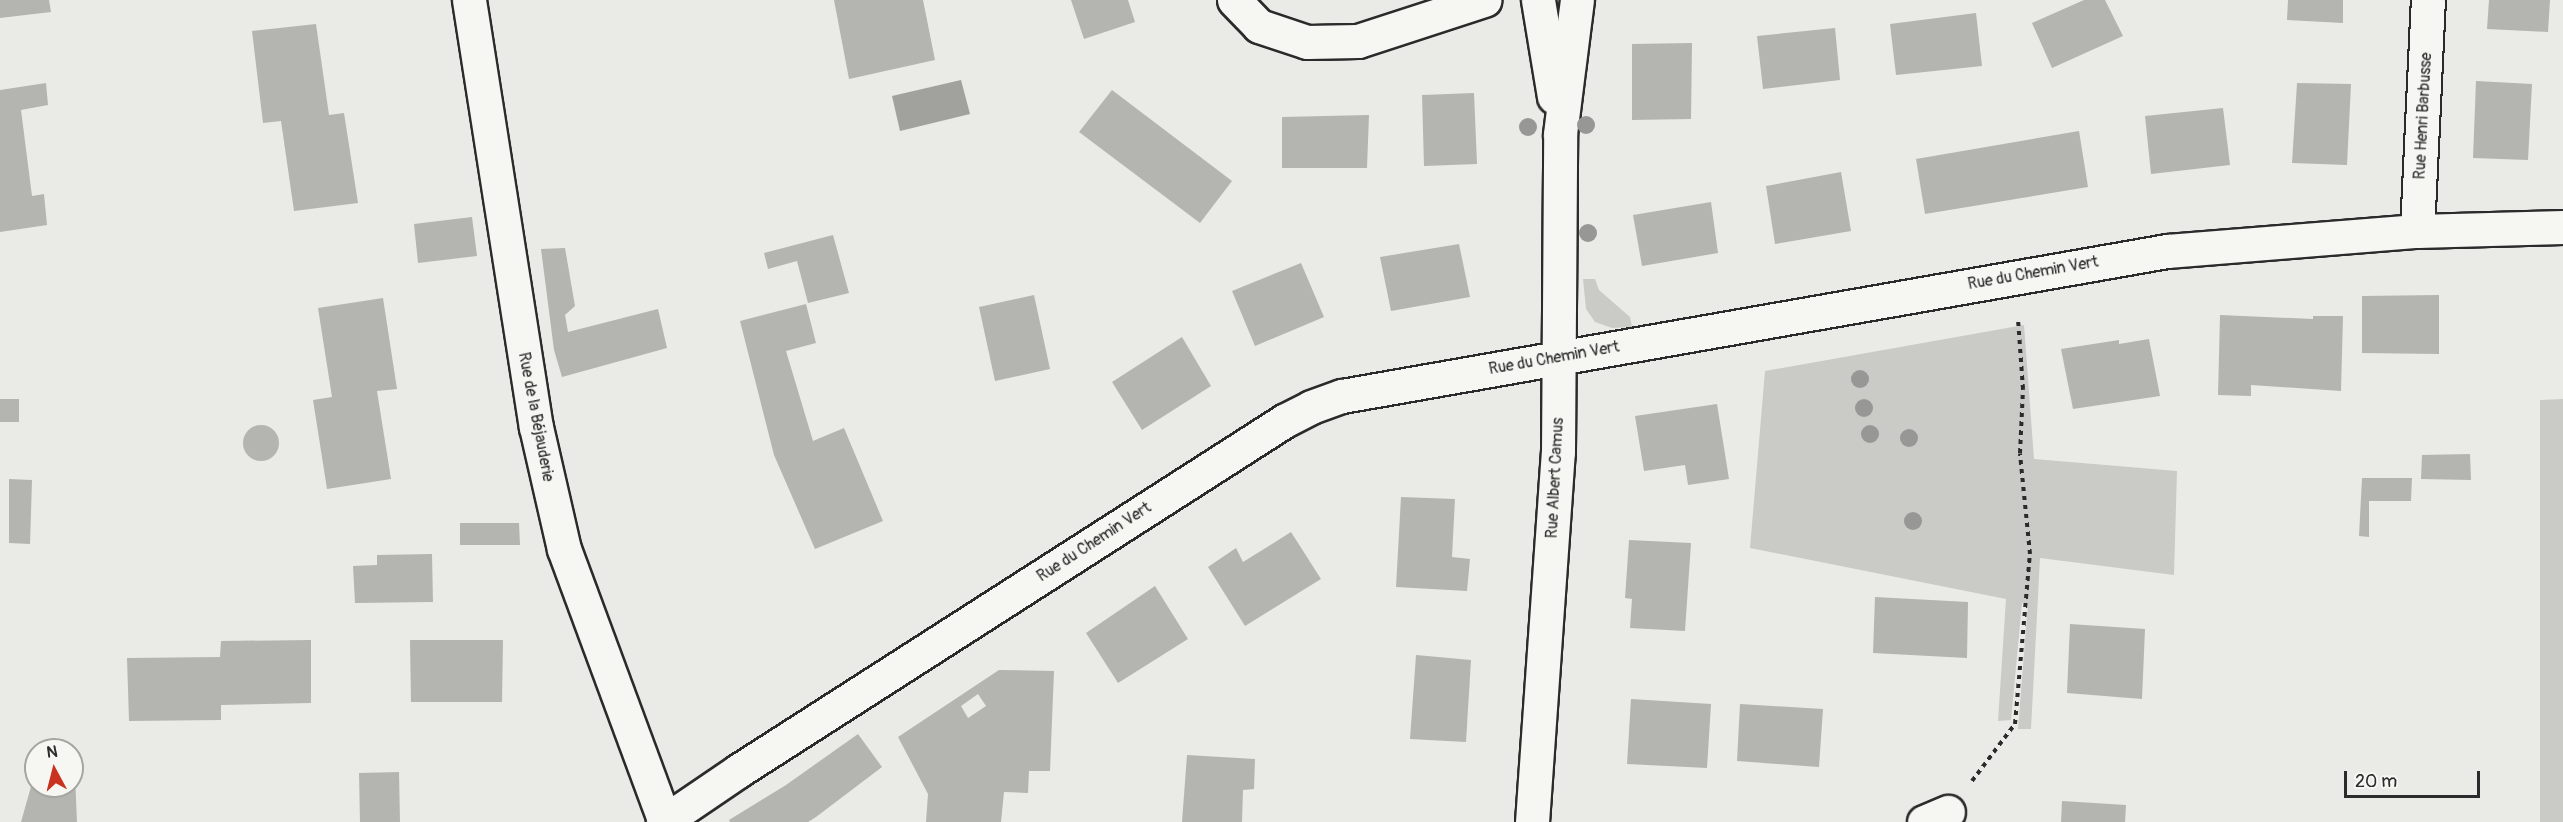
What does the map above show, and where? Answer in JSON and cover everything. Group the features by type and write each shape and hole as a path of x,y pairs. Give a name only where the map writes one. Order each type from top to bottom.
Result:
{"street":[{"name":"Rue de la Béjauderie","path":"469,0 536,427 564,549 663,820"},
{"path":"1234,0 1259,26 1307,42 1358,40 1484,0"},
{"name":"Rue Albert Camus","path":"1538,0 1560,134"},
{"name":"Rue Albert Camus","path":"1532,822 1558,452 1560,134 1577,0"},
{"name":"Rue Henri Barbusse","path":"2417,231 2428,0"},
{"name":"Rue du Chemin Vert","path":"663,820 1274,428 1311,407 1342,396 2014,276 2167,251 2417,231 2563,227"}],"path":[{"path":"1936,817 2016,723 2030,534 2021,475 2023,389 2014,276"}],"shaded area":[{"path":"961,80 970,114 900,131 892,96"},
{"path":"1583,279 1595,279 1599,290 1630,317 1632,327 1612,328 1595,322 1586,309"},
{"path":"2024,325 2034,459 2177,471 2174,575 2040,558 2031,729 2018,729 2028,603 2022,603 2011,720 1998,721 2006,599 1750,548 1765,371"},
{"path":"2563,399 2563,822 2540,822 2540,400"}],"building":[{"path":"0,0 49,0 51,12 0,18"},
{"path":"834,0 923,0 935,60 849,79"},
{"path":"1071,0 1128,0 1135,22 1084,39"},
{"path":"2084,0 2105,0 2123,36 2052,68 2032,23"},
{"path":"2288,0 2343,0 2343,23 2287,20"},
{"path":"2489,0 2550,0 2548,32 2487,29"},
{"path":"1976,13 1982,66 1896,75 1890,24"},
{"path":"316,24 329,115 344,113 358,203 294,211 281,121 263,123 252,31"},
{"path":"1835,28 1840,80 1763,89 1757,36"},
{"path":"1692,43 1691,119 1632,120 1632,44"},
{"path":"2476,81 2532,84 2528,160 2473,158"},
{"path":"46,83 48,105 21,110 32,196 44,194 47,225 0,232 0,90"},
{"path":"2297,83 2351,84 2347,165 2292,163"},
{"path":"1112,90 1232,181 1200,223 1079,132"},
{"path":"1474,93 1477,164 1424,166 1422,95"},
{"path":"2223,108 2230,165 2151,174 2145,116"},
{"path":"1369,115 1367,168 1282,168 1282,117"},
{"path":"2079,131 2088,187 1925,214 1916,159"},
{"path":"1841,172 1851,231 1775,244 1766,186"},
{"path":"1711,202 1718,253 1642,266 1633,215"},
{"path":"472,217 477,256 418,263 414,224"},
{"path":"833,235 849,293 808,303 797,261 768,269 764,253"},
{"path":"1459,244 1470,297 1391,311 1380,257"},
{"path":"565,248 575,306 565,315 568,332 658,309 667,348 562,377 554,350 541,249"},
{"path":"1301,263 1324,317 1255,346 1232,291"},
{"path":"1034,295 1050,369 995,381 979,307"},
{"path":"2439,295 2439,354 2362,353 2362,296"},
{"path":"383,298 397,389 377,391 391,479 327,489 313,400 332,397 318,308"},
{"path":"806,304 816,343 786,351 813,441 844,428 883,521 815,549 774,455 740,321"},
{"path":"2220,315 2313,319 2313,316 2343,316 2341,391 2251,385 2251,396 2218,395"},
{"path":"1182,337 1211,386 1142,430 1112,382"},
{"path":"2149,339 2160,396 2073,409 2061,349 2119,340 2119,344"},
{"path":"0,399 19,399 19,422 0,422"},
{"path":"1717,404 1729,479 1688,485 1685,465 1644,471 1635,416"},
{"path":"261,425 274,430 279,443 274,456 261,461 248,456 243,443 248,430"},
{"path":"2470,454 2471,480 2421,479 2422,455"},
{"path":"2362,478 2412,478 2411,501 2369,501 2369,537 2359,536"},
{"path":"9,479 32,480 30,544 9,543"},
{"path":"1401,497 1455,499 1452,557 1470,559 1467,591 1396,587"},
{"path":"460,523 519,523 520,545 460,545"},
{"path":"1291,532 1321,579 1245,626 1208,567 1236,548 1243,562"},
{"path":"1629,540 1691,543 1685,631 1630,628 1632,599 1625,598"},
{"path":"432,554 433,602 355,603 353,566 377,565 377,555"},
{"path":"1155,586 1188,639 1118,683 1086,633"},
{"path":"1875,597 1968,602 1967,658 1873,653"},
{"path":"2070,624 2145,629 2142,699 2067,693"},
{"path":"311,640 311,703 221,705 221,720 129,721 127,658 220,657 221,641"},
{"path":"410,640 503,640 502,702 411,702"},
{"path":"1416,655 1471,660 1466,742 1410,739"},
{"path":"999,670 1054,671 1050,771 1029,771 1028,793 1004,792 1001,822 926,822 928,794 898,737","holes":["978,694 986,706 968,718 961,706"]},
{"path":"1631,699 1711,704 1707,768 1627,764"},
{"path":"1740,704 1823,709 1819,767 1737,761"},
{"path":"858,734 882,767 816,817 808,822 730,822 729,820 786,785"},
{"path":"1187,755 1255,759 1254,789 1243,790 1242,822 1182,822"},
{"path":"399,772 400,822 360,822 359,773"},
{"path":"28,798 76,798 77,822 21,822"},
{"path":"2062,801 2126,805 2125,822 2061,822"}]}
